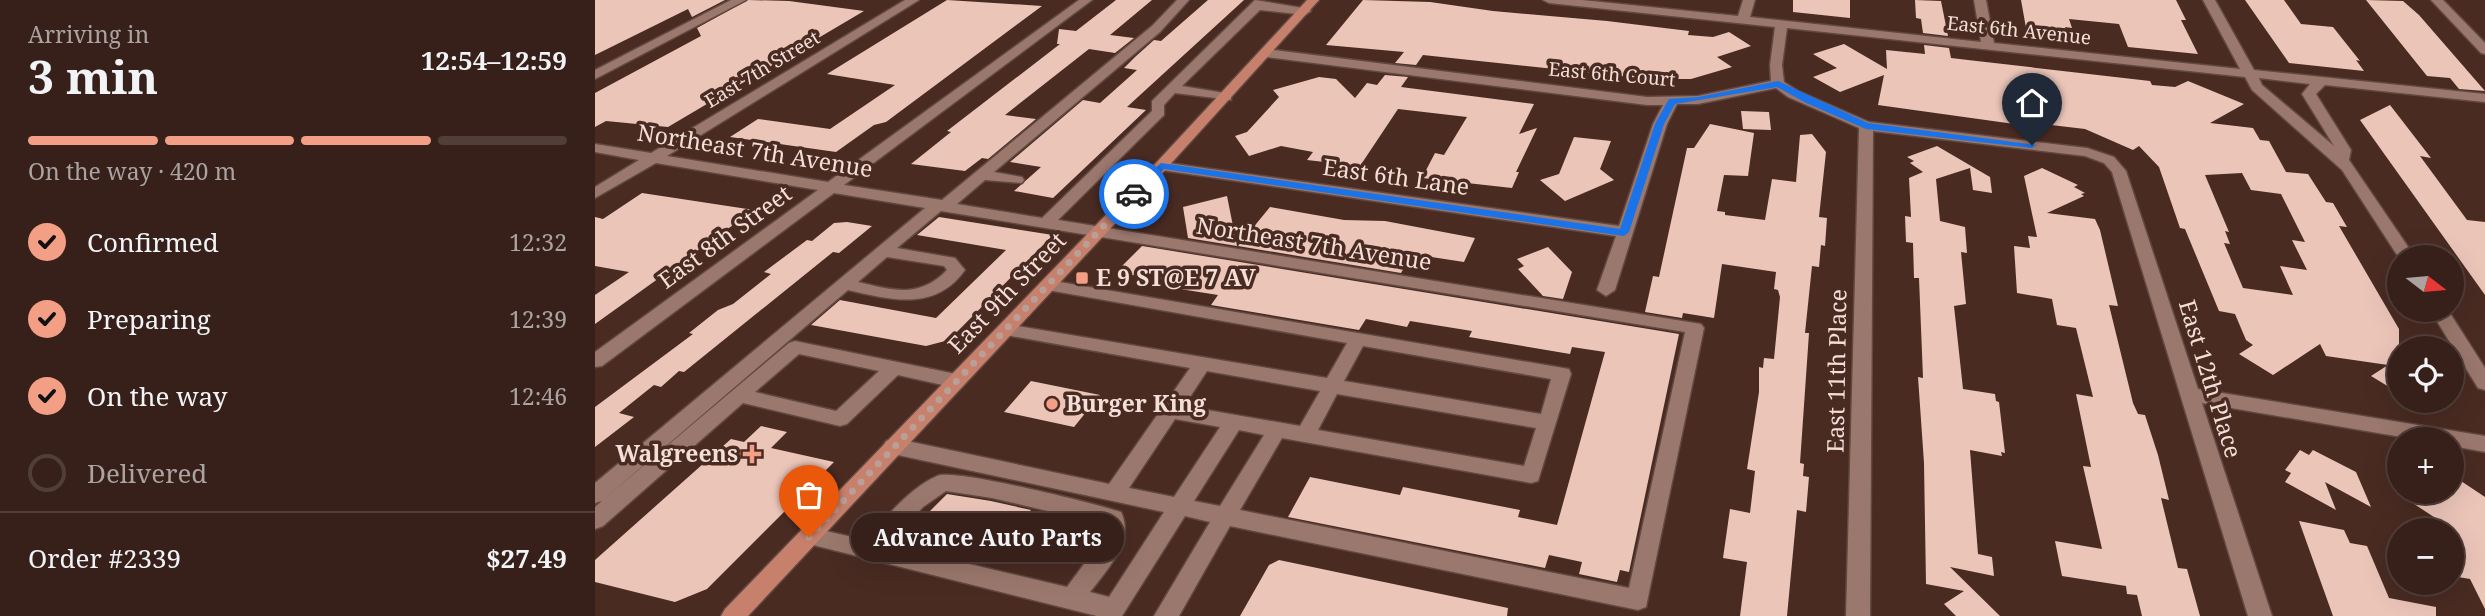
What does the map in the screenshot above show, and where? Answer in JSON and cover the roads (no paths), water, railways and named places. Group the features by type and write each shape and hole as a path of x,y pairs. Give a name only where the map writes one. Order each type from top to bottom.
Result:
{"main road":[{"name":"East 9th Street","path":"733,616 1161,166 1309,5"}],"street":[{"path":"595,75 740,0"},
{"name":"East 7th Street","path":"595,193 913,0"},
{"name":"East 8th Street","path":"595,361 1086,0"},
{"path":"595,495 844,284 981,176 1156,29 1183,0"},
{"name":"East 6th Avenue","path":"1549,0 2485,98"},
{"path":"1743,21 1749,0"},
{"path":"1980,0 1988,46"},
{"path":"2209,0 2249,73 2265,95 2319,138 2344,164 2366,191 2400,245"},
{"path":"2437,0 2485,50"},
{"path":"1048,222 1159,112 1157,104 1259,3 1309,5"},
{"path":"1781,25 1776,65 1778,84 1866,126"},
{"name":"East 6th Court","path":"1267,52 1672,101 1698,100 1778,84"},
{"path":"2323,81 2312,88 2309,94 2344,150 2344,164"},
{"path":"1173,89 1226,97"},
{"path":"1606,290 1660,124 1672,101"},
{"name":"East 12th Place","path":"1866,126 2087,152 2109,160 2119,171 2260,616"},
{"name":"East 11th Place","path":"1858,616 1866,126"},
{"name":"Northeast 7th Avenue","path":"595,148 1100,230 1217,253 1695,328 1638,600 1225,516"},
{"name":"East 6th Lane","path":"1161,166 1624,232"},
{"path":"981,176 1017,180"},
{"path":"844,284 919,297 940,288 957,270 949,262 884,251"},
{"path":"1048,285 1562,374 1531,475 1172,411"},
{"path":"2447,322 2485,383"},
{"path":"1006,330 1548,423"},
{"path":"1305,435 1358,339"},
{"path":"595,520 795,347 956,381"},
{"path":"1114,493 1203,363"},
{"path":"739,395 840,419 894,368"},
{"path":"2189,394 2485,444"},
{"path":"809,537 1072,598 1111,612 1234,422"},
{"path":"1166,616 1277,430"},
{"path":"893,446 1225,516"},
{"path":"869,551 915,501 943,482 992,490 1112,518 1115,528 1111,544 1072,598"}],"place":[{"name":"E 9 ST@E 7 AV","path":"1082,278"},
{"name":"Burger King","path":"1052,404"},
{"name":"Walgreens","path":"752,454"},
{"name":"Advance Auto Parts","path":"809,537"}]}
